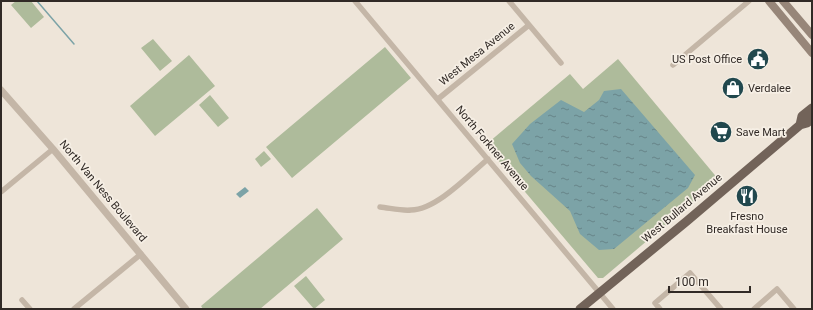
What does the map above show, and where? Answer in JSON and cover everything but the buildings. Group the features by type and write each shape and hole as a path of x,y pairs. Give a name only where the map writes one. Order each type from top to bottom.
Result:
{"main road":[{"path":"769,1 812,53"},
{"path":"783,1 812,36"},
{"name":"West Bullard Avenue","path":"800,125 802,116 812,108"},
{"name":"West Bullard Avenue","path":"580,309 800,125 807,123 812,119"}],"street":[{"name":"North Forkner Avenue","path":"355,1 613,309"},
{"path":"509,1 561,63"},
{"path":"673,65 749,1"},
{"name":"West Mesa Avenue","path":"438,99 529,25"},
{"name":"North Van Ness Boulevard","path":"1,90 53,149 186,309"},
{"path":"1,192 53,149"},
{"path":"380,207 412,210 425,208 443,196 488,159"},
{"path":"74,309 141,254"},
{"path":"660,309 655,303 690,273 721,309"},
{"path":"754,309 777,289 794,309"},
{"path":"22,300 30,309"}],"green space":[{"path":"16,1 31,1 44,17 31,28 11,5"},
{"path":"153,39 172,61 160,71 141,48"},
{"path":"385,47 411,78 292,178 266,147"},
{"path":"189,55 215,86 155,136 130,106"},
{"path":"618,59 719,180 603,278 598,278 487,147 489,142 570,74 583,89"},
{"path":"210,95 229,118 218,127 199,105"},
{"path":"264,151 271,159 261,167 255,159"},
{"path":"317,208 343,239 260,309 203,309 201,306"},
{"path":"306,276 325,300 314,309 294,286"}],"water":[{"path":"621,89 695,175 688,188 614,249 599,250 580,234 570,211 531,176 520,163 512,144 530,124 561,100 584,112 599,100 604,91"},
{"path":"245,187 249,191 240,198 236,194"}],"waterway":[{"path":"37,1 74,44"}],"place":[{"name":"US Post Office","path":"758,59"},
{"name":"Verdalee","path":"733,88"},
{"name":"Save Mart","path":"721,132"},
{"name":"Fresno Breakfast House","path":"747,196"}]}
